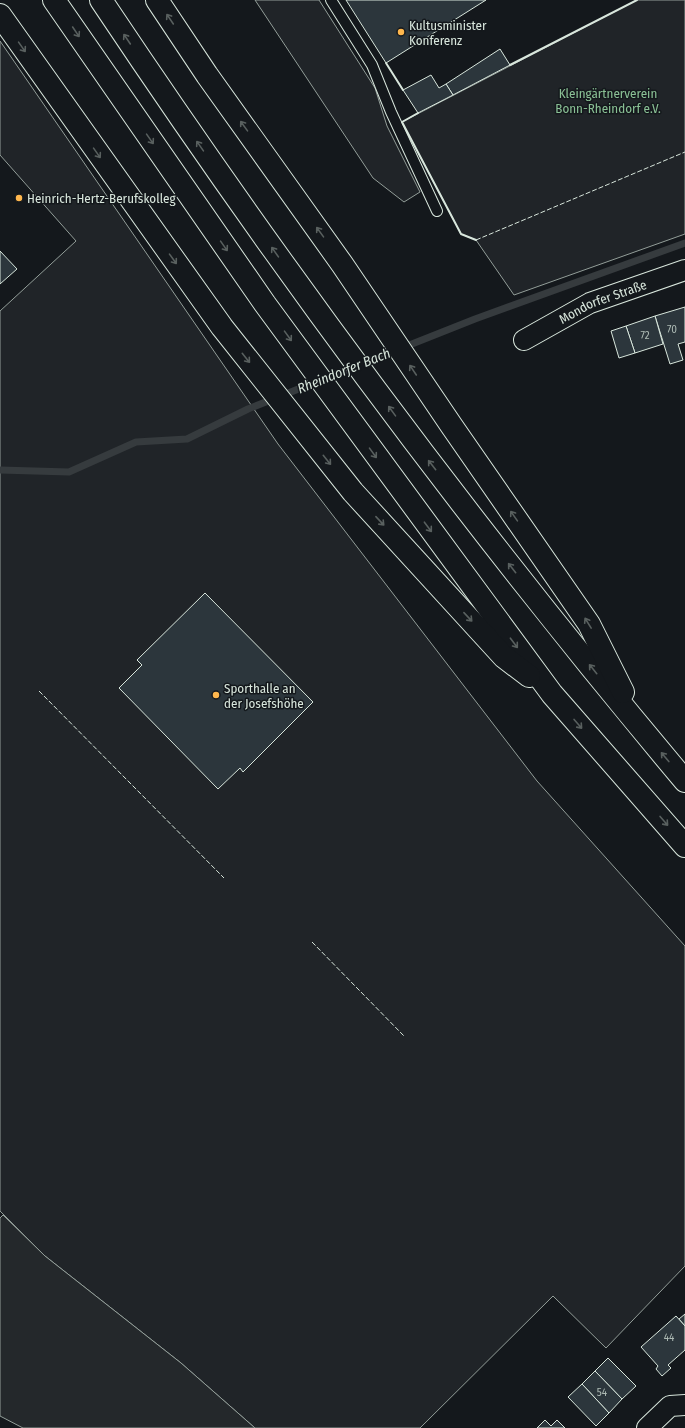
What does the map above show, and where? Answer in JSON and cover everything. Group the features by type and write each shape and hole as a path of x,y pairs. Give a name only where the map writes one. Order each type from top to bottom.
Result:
{"highway":[{"path":"54,0 265,304 552,694 685,846"},
{"path":"101,0 168,101 298,284 415,442 522,581 685,781"},
{"path":"157,0 207,75 342,264 451,425 589,624 644,732"},
{"path":"0,15 222,327 354,492 504,657 552,694"}],"street":[{"name":"Mondorfer Straße","path":"524,340 590,303 685,270"},
{"path":"647,1428 670,1406 685,1405"}],"lane":[{"path":"331,0 372,65 391,112 437,211"}],"green space":[{"path":"255,0 319,0 375,88 387,126 420,192 404,202 373,178"},
{"name":"Kleingärtnerverein Bonn-Rheindorf e.V.","path":"637,0 685,0 685,234 514,295 476,240 461,234 402,122"},
{"path":"0,41 278,444 537,781 685,946 685,1266 606,1348 553,1296 420,1428 255,1428 181,1363 45,1256 0,1211 0,311 76,241 0,155"}],"shaded area":[{"path":"3,1215 45,1256 181,1363 255,1428 23,1428 0,1416 0,1218"}],"building":[{"name":"Kultusminister Konferenz","path":"346,0 486,0 386,63"},
{"path":"500,49 510,65 453,95 446,84"},
{"path":"431,75 439,88 446,84 453,95 418,113 403,90"},
{"path":"0,251 17,269 0,284"},
{"path":"685,307 685,342 678,344 683,360 670,364 655,316"},
{"path":"655,316 663,344 635,353 626,326"},
{"path":"626,326 635,353 619,358 611,331"},
{"name":"Sporthalle an der Josefshöhe","path":"205,593 313,702 243,772 240,768 218,789 119,688 142,665 137,660"},
{"path":"685,1314 685,1326 679,1319"},
{"path":"676,1316 685,1326 685,1350 668,1365 671,1368 662,1376 656,1369 658,1366 641,1347"},
{"path":"608,1358 636,1386 622,1399 595,1371"},
{"path":"595,1371 622,1399 609,1413 582,1384"},
{"path":"582,1384 609,1413 596,1426 568,1397"},
{"path":"545,1420 551,1426 557,1420 565,1428 537,1428"}],"waterway":[{"name":"Rheindorfer Bach","path":"0,470 69,472 136,442 187,439 248,409 475,319 685,243"}],"fence":[{"path":"476,240 685,152"},
{"path":"39,691 224,878"},
{"path":"312,942 404,1036"}],"wall":[{"path":"510,65 637,0"},
{"path":"386,63 403,90"},
{"path":"418,113 402,122 461,234 476,240"}],"place":[{"name":"Kultusminister Konferenz","path":"401,32"},
{"name":"Heinrich-Hertz-Berufskolleg","path":"19,198"},
{"name":"Sporthalle an der Josefshöhe","path":"216,695"}]}
